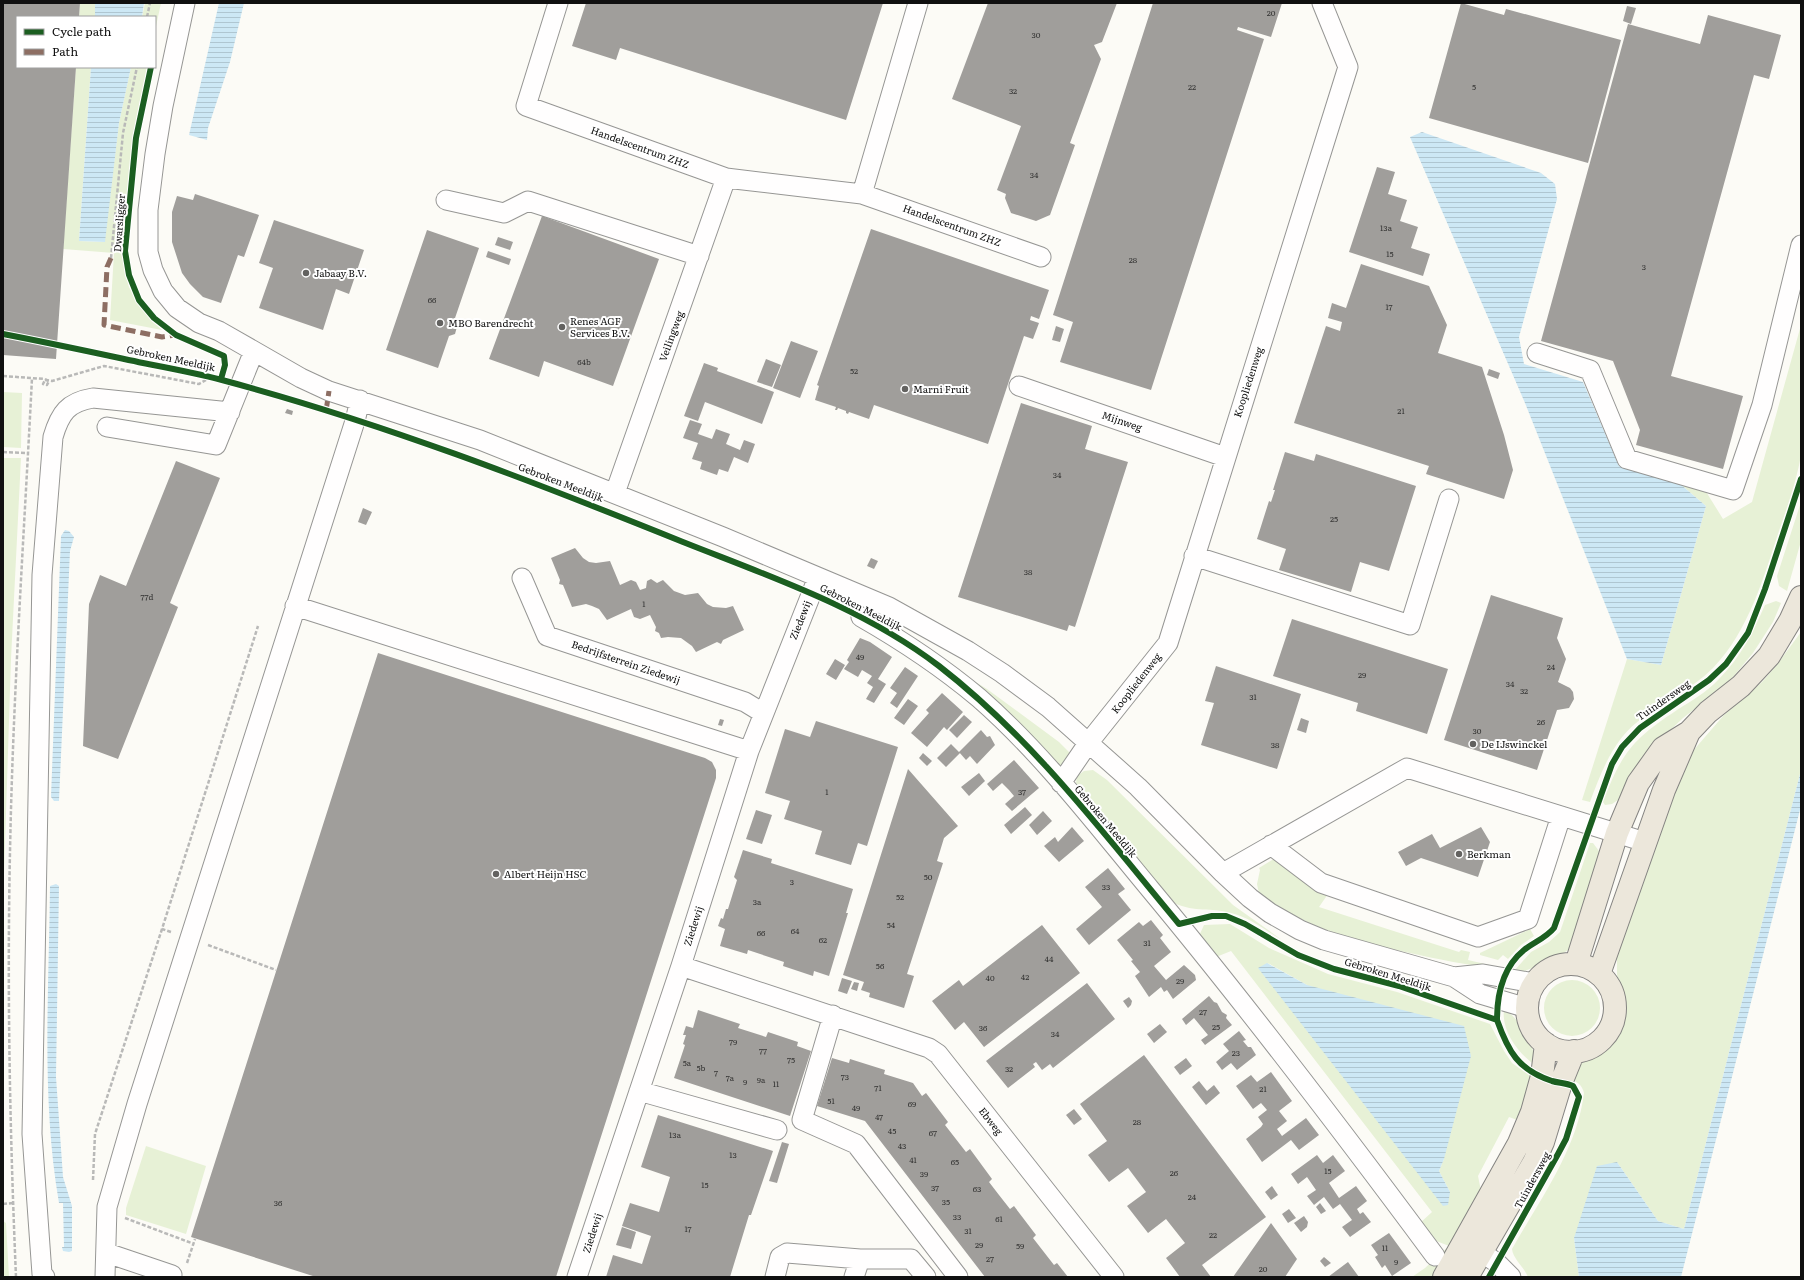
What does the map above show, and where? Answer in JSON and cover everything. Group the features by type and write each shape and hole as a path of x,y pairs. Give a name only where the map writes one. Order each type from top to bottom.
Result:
{"main road":[{"path":"1576,964 1617,833 1638,783 1652,761 1663,748 1689,732 1708,712 1741,686 1769,656 1790,621 1801,597"},
{"path":"1599,974 1664,790 1689,732"},
{"path":"1576,964 1588,967 1599,974 1609,985 1614,999 1614,1014 1610,1028 1601,1040 1589,1048 1574,1052 1560,1050 1546,1044 1532,1029 1527,1008 1528,995 1534,983 1545,972 1560,965 1576,964"},
{"path":"1444,1277 1463,1240 1519,1142 1532,1112 1542,1076 1546,1044"},
{"name":"Tuindersweg","path":"1467,1277 1483,1252 1540,1148 1561,1083 1574,1052"}],"street":[{"name":"Gebroken Meeldijk","path":"185,3 163,106 148,210 148,252 153,270 163,291 177,308 199,323 219,331 301,378 329,391 480,440 889,607 968,651 1042,703 1089,742 1138,787 1222,873 1250,898 1270,913 1300,930 1324,940 1454,977 1480,994 1527,1008"},
{"name":"Handelscentrum ZHZ","path":"558,3 526,106 726,178 862,194 1041,257"},
{"path":"862,194 918,3"},
{"name":"Koopliedenweg","path":"1089,742 1168,643 1348,67 1322,3"},
{"name":"Veilingweg","path":"615,494 726,178"},
{"path":"446,200 504,213 528,201 699,256"},
{"path":"1537,354 1590,370 1626,459 1733,490 1762,404 1801,245"},
{"path":"107,427 216,445 254,351"},
{"name":"Mijnweg","path":"1019,386 1225,457"},
{"path":"45,1277 42,1274 32,1134 42,575 52,442 59,422 67,408 79,400 93,398 230,412"},
{"path":"105,1277 107,1253 107,1207 111,1192 137,1104 313,548 355,421 360,400"},
{"path":"1194,556 1410,625 1449,498"},
{"name":"Ziedewij","path":"577,1277 680,966 749,751 818,577"},
{"name":"Bedrijfsterrein Ziedewij","path":"522,578 547,636 745,702 763,713"},
{"path":"295,606 749,751"},
{"name":"Gebroken Meeldijk","path":"861,617 902,640 980,699 1018,736 1061,783 1179,924 1310,1088 1435,1256"},
{"name":"Gebroken Meeldijk","path":"1061,783 1089,742"},
{"path":"1222,873 1407,768 1645,842"},
{"path":"1271,845 1320,883 1478,936 1528,919 1560,816"},
{"name":"Ebweg","path":"680,966 833,1015 929,1048 938,1054 1114,1277"},
{"name":"Gebroken Meeldijk","path":"1454,977 1483,974 1534,983"},
{"path":"833,1015 802,1120 856,1144 958,1277"},
{"path":"639,1091 776,1130"},
{"path":"1463,1240 1483,1252 1511,1277"},
{"path":"107,1253 172,1275 178,1274"},
{"path":"774,1277 780,1258 788,1253 860,1259 912,1259 926,1277"},
{"path":"854,1277 860,1259"}],"path":[{"path":"148,16 150,3"},
{"path":"111,258 123,133 137,68"},
{"path":"3,376 47,380 49,383 47,385 43,384 45,380 52,381 104,366 199,384 211,377"},
{"path":"16,1277 8,1056 10,850 20,577 32,378"},
{"path":"3,452 28,453"},
{"path":"3,1204 13,1204"},
{"path":"178,1274 195,1239"}],"green space":[{"path":"80,3 95,3 95,16 79,16"},
{"path":"145,3 161,3 156,26 156,16 142,16"},
{"path":"76,68 91,68 79,241 104,242 119,123 131,68 147,68 134,130 121,252 129,287 141,308 162,330 110,320 114,253 63,249"},
{"path":"1801,325 1801,455 1792,492 1768,565 1746,620 1726,653 1713,668 1688,688 1644,717 1625,734 1617,744 1604,766 1590,802 1582,800 1627,659 1661,665 1706,506 1679,483 1705,490 1723,519 1752,502"},
{"path":"3,392 22,393 21,448 3,447"},
{"path":"3,458 21,458 11,659 3,906"},
{"path":"1801,502 1801,541 1787,591 1779,586 1777,576"},
{"path":"1776,601 1781,603 1773,622 1753,653 1728,683 1683,718 1659,741 1621,798 1612,804 1605,805 1603,802 1616,771 1631,748 1639,739 1662,720 1704,692 1727,671 1751,634 1765,605"},
{"path":"1801,632 1801,770 1684,1229 1658,1221 1617,1162 1574,1238 1579,1277 1528,1277 1514,1256 1512,1249 1556,1174 1574,1135 1584,1093 1579,1084 1569,1079 1577,1066 1609,1048 1619,1035 1624,1023 1625,997 1617,975 1617,953 1666,801 1692,752 1724,715 1762,682"},
{"path":"912,643 987,689 1059,742 1069,752 1066,762 1058,766"},
{"path":"1093,770 1107,780 1233,905 1282,940 1251,921 1238,915 1216,910 1189,908 1174,903 1086,799 1076,783 1077,776 1084,771"},
{"path":"1590,843 1593,843 1599,851 1601,859 1574,945 1563,954 1547,962 1516,973 1514,971 1531,952 1549,942 1560,932"},
{"path":"1285,852 1328,894 1319,907 1459,952 1461,950 1470,952 1468,960 1502,968 1453,962 1384,947 1346,937 1295,916 1259,894 1257,884 1260,870 1259,868"},
{"path":"1230,924 1269,948 1328,974 1397,992 1490,1024 1512,1063 1533,1078 1520,1121 1509,1117 1478,1176 1481,1191 1438,1277 1412,1277 1425,1268 1449,1246 1429,1238 1420,1223 1432,1212 1231,951 1216,957 1199,936 1204,925","holes":["1268,963 1307,985 1444,1159 1439,1171 1450,1192"]},
{"path":"1530,929 1534,936 1521,945 1508,959 1503,955 1498,960 1480,955 1480,953"},
{"path":"1567,980 1577,980 1592,988 1598,997 1600,1008 1598,1019 1592,1028 1577,1036 1567,1036 1556,1031 1549,1024 1544,1013 1544,1003 1549,992 1556,985"},
{"path":"1504,1009 1522,1026 1533,1049 1535,1065 1517,1048 1512,1041 1505,1025"},
{"path":"146,1146 206,1166 186,1234 126,1215 126,1208"},
{"path":"3,1221 6,1223 9,1277 3,1277"}],"water":[{"path":"95,3 144,3 142,16 95,16"},
{"path":"219,3 244,3 230,62 208,128 207,140 189,135"},
{"path":"91,68 131,68 119,123 105,242 79,241"},
{"path":"1422,132 1541,173 1555,184 1557,199 1519,337 1524,364 1583,382 1619,466 1679,483 1706,506 1661,665 1627,659 1525,403 1410,137"},
{"path":"65,530 69,531 74,537 70,551 59,801 54,801 51,797 61,536"},
{"path":"1801,770 1801,806 1681,1277 1579,1277 1574,1238 1597,1166 1617,1162 1658,1221 1684,1229"},
{"path":"56,884 59,886 56,1077 63,1177 72,1206 72,1251 69,1252 63,1251 62,1247 64,1247 63,1203 59,1203 53,1164 48,1085 47,1045 50,886"},
{"path":"1267,963 1307,985 1464,1026 1471,1056 1444,1159 1439,1171 1450,1192 1448,1205 1443,1206 1258,968"}],"building":[{"path":"3,3 80,3 79,16 16,16 16,68 76,68 56,359 3,355"},
{"path":"586,3 883,3 846,120 620,48 616,60 572,46"},
{"path":"988,3 1117,3 1102,42 1094,45 1101,59 1070,143 1075,145 1050,215 1036,221 1011,213 1005,198 1006,194 997,190 1021,126 952,99"},
{"path":"1153,3 1282,3 1271,37 1238,27 1237,30 1264,39 1151,390 1060,362 1073,322 1053,315"},
{"path":"1461,3 1504,15 1506,9 1621,40 1588,163 1429,118"},
{"path":"1627,6 1636,8 1631,24 1623,21"},
{"path":"1708,15 1781,35 1769,79 1754,75 1671,376 1743,396 1723,469 1636,445 1640,430 1613,361 1541,341 1628,24 1700,44"},
{"path":"1377,167 1395,172 1388,194 1407,200 1400,221 1418,227 1411,248 1430,254 1423,276 1349,252"},
{"path":"195,194 259,215 244,257 238,255 221,303 203,297 190,284 182,273 172,242 172,212 177,196 193,200"},
{"path":"542,216 659,259 613,386 544,361 539,377 489,359"},
{"path":"274,220 364,250 349,294 336,289 323,330 259,308 273,268 259,263"},
{"path":"871,229 1049,290 1039,319 1031,316 1030,320 1039,323 1033,339 1024,336 988,444 874,405 869,419 849,412 848,414 846,411 838,408 835,410 836,407 815,400 819,386 817,385"},
{"path":"427,230 479,248 454,321 458,323 455,334 449,336 438,368 386,350"},
{"path":"498,237 513,242 510,250 495,245"},
{"path":"488,251 511,259 509,265 486,257"},
{"path":"1361,264 1429,286 1447,325 1438,353 1482,367 1504,435 1513,470 1504,499 1426,474 1429,466 1294,423 1326,326 1340,331 1342,322 1328,318 1332,303 1346,308"},
{"path":"1056,326 1064,329 1060,342 1052,340"},
{"path":"791,341 818,351 800,398 773,388"},
{"path":"766,359 781,365 772,387 757,382"},
{"path":"704,363 718,368 717,371 774,392 762,424 705,402 698,421 684,416"},
{"path":"1489,369 1500,373 1498,379 1487,375"},
{"path":"1021,403 1092,426 1085,449 1128,462 1075,627 1069,625 1067,631 958,597"},
{"path":"287,409 293,411 292,415 285,413"},
{"path":"690,420 702,424 698,434 712,439 716,429 730,434 726,444 740,450 744,440 755,444 748,463 734,457 728,472 719,469 717,475 700,469 702,462 692,459 698,443 683,438"},
{"path":"1285,452 1314,461 1316,454 1416,486 1389,571 1360,562 1351,592 1279,570 1286,549 1257,539 1269,501 1271,502 1275,490 1273,490"},
{"path":"176,461 220,478 170,603 178,607 118,759 83,746 89,604 100,575 126,586"},
{"path":"363,508 372,512 366,525 358,522"},
{"path":"575,548 583,558 589,562 596,563 610,561 620,585 631,580 636,582 640,590 646,588 647,581 651,579 657,583 663,580 674,591 685,595 698,593 707,604 713,607 726,608 733,606 744,630 723,640 721,644 717,642 696,652 692,646 681,638 661,638 659,633 655,631 656,627 650,615 640,619 634,617 631,609 607,620 599,609 592,606 586,604 572,607 563,585 559,584 560,580 551,558"},
{"path":"871,558 878,561 874,569 867,566"},
{"path":"1491,595 1563,618 1557,638 1566,659 1558,682 1570,688 1573,692 1574,699 1569,708 1557,710 1537,770 1444,740"},
{"path":"1292,619 1448,669 1427,734 1356,711 1358,703 1273,676"},
{"path":"860,638 870,642 892,657 878,679 886,684 874,703 866,699 873,687 867,683 872,676 862,670 858,677 844,669 849,662 847,660"},
{"name":"Albert Heijn HSC","path":"378,653 705,758 712,762 716,770 716,778 556,1277 316,1277 191,1237"},
{"path":"835,659 845,665 836,680 826,674"},
{"path":"1216,666 1301,694 1277,769 1201,745 1214,703 1205,701"},
{"path":"905,667 918,676 897,708 890,703 897,693 890,688"},
{"path":"942,693 963,712 947,730 944,727 927,747 911,733 929,713 926,710"},
{"path":"908,699 918,706 904,725 894,718"},
{"path":"964,715 972,722 957,738 949,730"},
{"path":"1301,718 1309,721 1306,733 1297,730"},
{"path":"720,719 724,720 722,726 718,725"},
{"path":"816,721 898,747 867,846 858,843 851,865 815,854 822,831 784,819 790,801 765,793 785,729 810,737"},
{"path":"981,730 987,737 990,736 995,745 977,764 970,756 966,760 959,752"},
{"path":"951,744 960,753 946,767 937,758"},
{"path":"923,753 932,761 927,766 919,758"},
{"path":"1014,760 1039,788 1012,811 1005,804 1014,796 1009,790 1002,783 993,791 987,784"},
{"path":"908,769 958,826 944,838 937,861 943,863 907,974 914,976 904,1008 869,997 870,993 861,990 864,982 843,975"},
{"path":"979,773 985,781 969,796 961,787"},
{"path":"1025,807 1032,815 1011,834 1004,825"},
{"path":"756,810 772,815 762,844 746,839"},
{"path":"1043,811 1052,821 1037,835 1029,825"},
{"path":"1072,827 1084,841 1059,862 1044,846 1055,837 1058,842"},
{"path":"1481,827 1490,842 1478,877 1421,858 1406,866 1398,852 1432,834 1440,848"},
{"path":"743,850 772,859 771,863 853,889 846,913 848,913 829,976 814,971 813,976 783,966 784,962 748,950 747,954 720,946 725,929 718,926 721,918 723,919 726,909 728,909 737,880 734,877"},
{"path":"1108,868 1125,889 1118,894 1131,910 1089,945 1076,929 1102,907 1085,887"},
{"path":"1151,920 1163,935 1160,938 1171,952 1154,966 1166,980 1184,965 1195,975 1196,980 1173,999 1167,990 1164,992 1161,987 1149,997 1135,976 1140,972 1131,961 1133,960 1117,940 1139,922 1143,926"},
{"path":"1042,925 1080,973 984,1047 964,1022 955,1030 932,1001 959,980 963,986"},
{"path":"842,978 852,981 847,994 838,991"},
{"path":"854,982 859,983 857,991 851,989"},
{"path":"1087,983 1115,1019 1053,1068 1050,1064 1042,1070 1036,1062 1033,1064 1035,1067 1008,1088 986,1061"},
{"path":"1209,996 1214,1002 1217,1003 1222,1012 1227,1015 1226,1018 1232,1025 1205,1045 1201,1040 1208,1035 1194,1018 1186,1025 1182,1019"},
{"path":"1129,997 1132,1001 1128,1008 1123,1001"},
{"path":"698,1010 740,1024 738,1028 766,1037 768,1032 798,1042 797,1046 811,1051 790,1116 674,1078 685,1045 683,1044 686,1035 683,1035 686,1026 693,1028"},
{"path":"1160,1024 1167,1032 1154,1043 1147,1034"},
{"path":"1239,1031 1246,1040 1243,1041 1248,1047 1251,1047 1256,1055 1237,1070 1231,1063 1222,1070 1216,1062 1229,1051 1223,1044"},
{"path":"1144,1055 1266,1217 1202,1265 1211,1277 1180,1277 1166,1258 1185,1243 1166,1219 1148,1233 1127,1206 1146,1192 1128,1168 1109,1182 1088,1155 1107,1141 1080,1104"},
{"path":"832,1058 849,1063 850,1059 885,1070 884,1074 913,1083 922,1096 926,1093 948,1122 945,1125 966,1152 970,1149 992,1179 989,1182 999,1195 1010,1209 1014,1206 1036,1235 1033,1238 1054,1265 1057,1263 1068,1277 985,1277 865,1121 817,1106"},
{"path":"1186,1058 1192,1066 1180,1075 1174,1067"},
{"path":"1271,1072 1292,1101 1279,1111 1287,1121 1277,1129 1282,1136 1306,1118 1319,1135 1299,1150 1291,1140 1262,1162 1246,1139 1261,1127 1263,1124 1258,1117 1267,1110 1261,1103 1253,1109 1236,1086 1251,1075 1257,1082"},
{"path":"1199,1081 1207,1091 1214,1085 1220,1093 1206,1105 1192,1087"},
{"path":"1074,1109 1082,1119 1074,1125 1066,1115"},
{"path":"658,1115 773,1151 751,1215 749,1215 730,1277 606,1277 613,1255 642,1264 651,1236 622,1226 630,1203 659,1212 670,1177 641,1167"},
{"path":"782,1142 789,1144 777,1183 769,1181"},
{"path":"1317,1155 1323,1163 1333,1155 1345,1171 1329,1183 1339,1198 1356,1186 1367,1201 1357,1209 1360,1214 1363,1212 1371,1222 1350,1237 1342,1227 1352,1220 1340,1204 1333,1209 1324,1197 1314,1205 1307,1196 1316,1190 1307,1177 1298,1184 1291,1174"},
{"path":"1272,1186 1278,1195 1271,1200 1265,1192"},
{"path":"1320,1203 1326,1211 1321,1214 1316,1207"},
{"path":"1289,1209 1296,1218 1288,1223 1282,1214"},
{"path":"1304,1216 1308,1222 1307,1227 1301,1232 1294,1223"},
{"path":"1271,1223 1297,1259 1285,1277 1233,1277"},
{"path":"622,1227 636,1232 631,1249 616,1245"},
{"path":"1389,1233 1411,1263 1392,1276 1385,1265 1382,1268 1375,1257 1378,1255 1371,1245"},
{"path":"1324,1257 1331,1263 1325,1267 1320,1261"},
{"path":"1348,1262 1359,1277 1328,1277"}],"marked path":[{"path":"111,258 107,267 104,325 162,337 176,335"},
{"path":"326,411 329,391"}],"cycle path":[{"name":"Dwarsligger","path":"151,68 136,138 125,251 129,275 139,300 154,318 176,335 224,356 225,365 221,379"},
{"path":"3,334 212,377 339,414 512,475 783,581 848,611 910,645 939,666 973,694 1036,756 1095,822 1179,924 1212,916 1226,916 1245,924 1298,955 1334,969 1399,986 1497,1020 1510,1050 1523,1065 1540,1076 1552,1081 1573,1086 1579,1097 1566,1139 1489,1277"},
{"path":"1497,1020 1500,991 1506,973 1511,964 1524,950 1547,935 1554,928 1612,764 1622,747 1640,728 1709,680 1726,664 1748,633 1765,589 1801,479"}],"place":[{"name":"Jabaay B.V.","path":"306,273"},
{"name":"MBO Barendrecht","path":"440,323"},
{"name":"Renes AGF Services B.V.","path":"562,327"},
{"name":"Marni Fruit","path":"905,389"},
{"name":"De IJswinckel","path":"1473,744"},
{"name":"Berkman","path":"1459,854"},
{"name":"Albert Heijn HSC","path":"496,874"}]}
